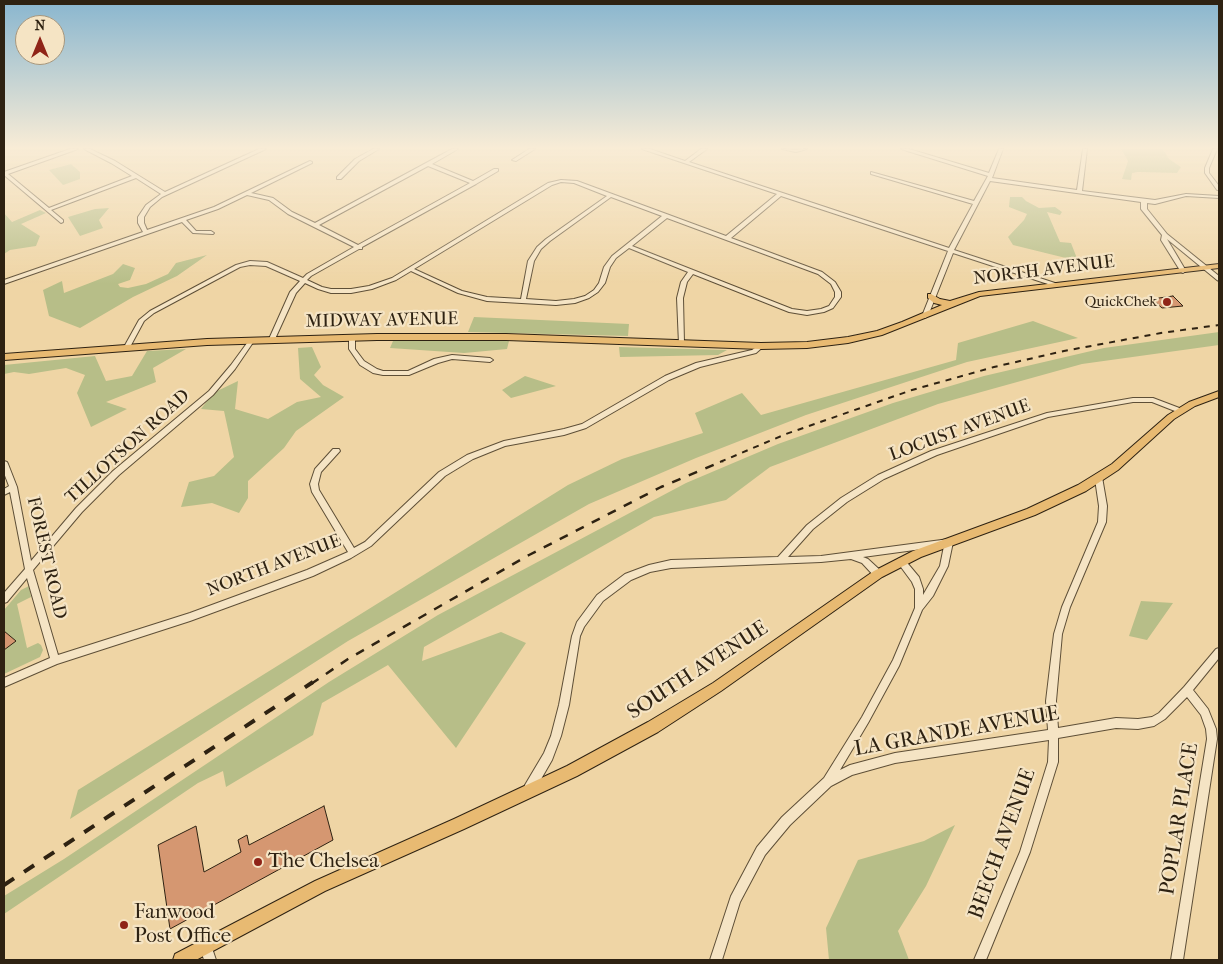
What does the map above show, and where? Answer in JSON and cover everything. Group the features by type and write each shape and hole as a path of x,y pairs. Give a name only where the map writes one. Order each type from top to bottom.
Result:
{"main road":[{"name":"NORTH AVENUE","path":"761,346 813,344 848,340 893,329 950,304 979,294 1219,266"},
{"path":"931,296 937,301 950,304"},
{"name":"MIDWAY AVENUE","path":"4,357 252,340 352,337 506,337 761,346"},
{"name":"SOUTH AVENUE","path":"181,960 320,886 572,771 658,724 717,687 878,574 901,561 1031,512 1099,479 1171,417 1192,404 1219,394"}],"street":[{"path":"28,194 61,221"},
{"path":"48,210 89,194"},
{"path":"146,233 141,224 143,213 151,202 163,194"},
{"path":"4,282 216,208 245,194"},
{"path":"251,194 271,199 290,213 360,248"},
{"path":"316,225 373,194"},
{"path":"272,339 290,297 303,281 315,272 455,194"},
{"path":"127,348 142,320 152,312 238,266 250,263 267,264 325,290 357,290 383,284 534,194"},
{"path":"609,194 826,277 836,287 838,296 836,301 825,310 815,312 791,310 628,246"},
{"path":"726,238 780,194 1056,285"},
{"path":"942,194 975,204"},
{"path":"924,316 951,250 981,194"},
{"path":"1094,194 1156,202 1186,195 1219,196"},
{"path":"523,302 531,261 539,248 612,195"},
{"path":"1144,201 1144,209 1165,235 1219,279"},
{"path":"1151,216 1156,202"},
{"path":"410,269 472,296 523,302 566,303 587,297 599,288 610,262 666,216"},
{"path":"182,220 195,232 210,233"},
{"path":"1165,235 1164,240 1183,270"},
{"path":"681,343 680,298 684,282 692,271"},
{"path":"352,337 352,349 362,363 374,371 383,374 408,373 452,357 490,360"},
{"name":"TILLOTSON ROAD","path":"4,599 98,490 211,393 252,340"},
{"name":"NORTH AVENUE","path":"4,683 55,660 190,616 310,573 353,553 380,535 442,474 470,457 504,444 584,426 667,378 698,365 754,352 761,346"},
{"name":"LOCUST AVENUE","path":"779,561 810,527 844,500 880,477 934,453 1047,415 1139,399 1153,400 1180,411"},
{"path":"336,450 318,471 314,484 315,490 353,553"},
{"name":"FOREST ROAD","path":"4,464 13,487 29,570 55,660"},
{"name":"BEECH AVENUE","path":"980,960 1025,852 1053,762 1054,734 1051,701 1058,634 1066,607 1102,522 1104,506 1099,479"},
{"path":"4,492 13,487"},
{"path":"528,791 542,769 556,736 564,706 576,636 586,615 600,598 628,577 660,566 821,559 949,542 944,566 930,592 918,608 891,672 865,720 827,782"},
{"path":"850,556 865,561 878,574"},
{"path":"901,561 916,580 919,589 918,608"},
{"name":"LA GRANDE AVENUE","path":"716,960 735,900 761,851 786,821 827,782 850,770 894,758 1054,734 1094,726 1116,723 1138,724 1154,721 1162,716 1187,690 1219,652"},
{"name":"POPLAR PLACE","path":"1176,960 1212,739 1211,728 1205,712 1187,690"},
{"path":"206,946 210,960"}],"green space":[{"path":"1010,197 1022,197 1039,208 1055,207 1062,212 1060,215 1047,212 1060,242 1071,243 1078,261 1013,245 1008,237 1024,220 1027,214 1009,207"},
{"path":"109,208 99,220 103,228 80,236 68,217 95,209"},
{"path":"40,210 46,213 21,224 40,236 36,246 10,250 4,254 4,213 12,222"},
{"path":"207,255 177,276 133,297 80,328 49,316 43,290 62,281 64,293 113,274 123,264 135,268 130,280 118,284 120,287 128,288 146,284 168,274 176,263"},
{"path":"474,317 629,324 628,336 468,332"},
{"path":"1033,321 1078,338 967,362 806,415 696,458 589,504 348,641 70,819 78,790 568,485 622,459 703,433 695,413 742,393 761,415 956,360 958,343"},
{"path":"1219,332 1219,345 1082,364 938,404 770,467 726,500 654,517 424,647 422,661 501,632 526,643 456,748 388,665 322,703 313,735 226,787 223,771 198,783 4,914 4,896 64,859 329,682 438,615 686,483 778,444 893,403 984,376 1104,348"},
{"path":"393,341 509,341 507,349 464,353 390,348"},
{"path":"312,347 321,367 314,375 323,385 344,397 296,431 284,448 248,481 248,498 239,513 212,503 181,507 189,482 214,476 234,457 224,411 201,409 213,393 238,381 235,409 268,419 297,402 321,397 300,379 298,348"},
{"path":"619,347 727,350 718,355 620,357"},
{"path":"186,349 153,368 156,382 106,402 127,409 91,427 77,393 85,375 66,368 29,374 14,372 4,374 4,365 95,356 106,381 132,376 147,351"},
{"path":"525,376 556,386 511,398 502,390"},
{"path":"29,586 31,597 17,604 27,648 38,643 43,650 40,657 4,674 4,650 15,641 4,631 4,610 21,590"},
{"path":"1141,601 1173,603 1147,640 1129,636"},
{"path":"955,825 926,886 898,931 909,960 829,960 826,928 858,860 924,841"}],"building":[{"name":"QuickChek","path":"1173,296 1183,306 1162,308 1152,299"},
{"path":"4,631 16,641 4,650"},
{"name":"The Chelsea","path":"324,806 333,840 170,929 158,845 196,826 204,872 241,852 238,840 247,835 249,845"}],"railway":[{"path":"720,462 786,434 912,390 994,367 1064,351 1161,333 1219,325"},
{"path":"311,684 348,659 529,555 661,487 723,461"},
{"path":"4,885 313,682"}],"place":[{"name":"QuickChek","path":"1167,302"},
{"name":"The Chelsea","path":"258,862"},
{"name":"Fanwood Post Office","path":"124,925"}]}
